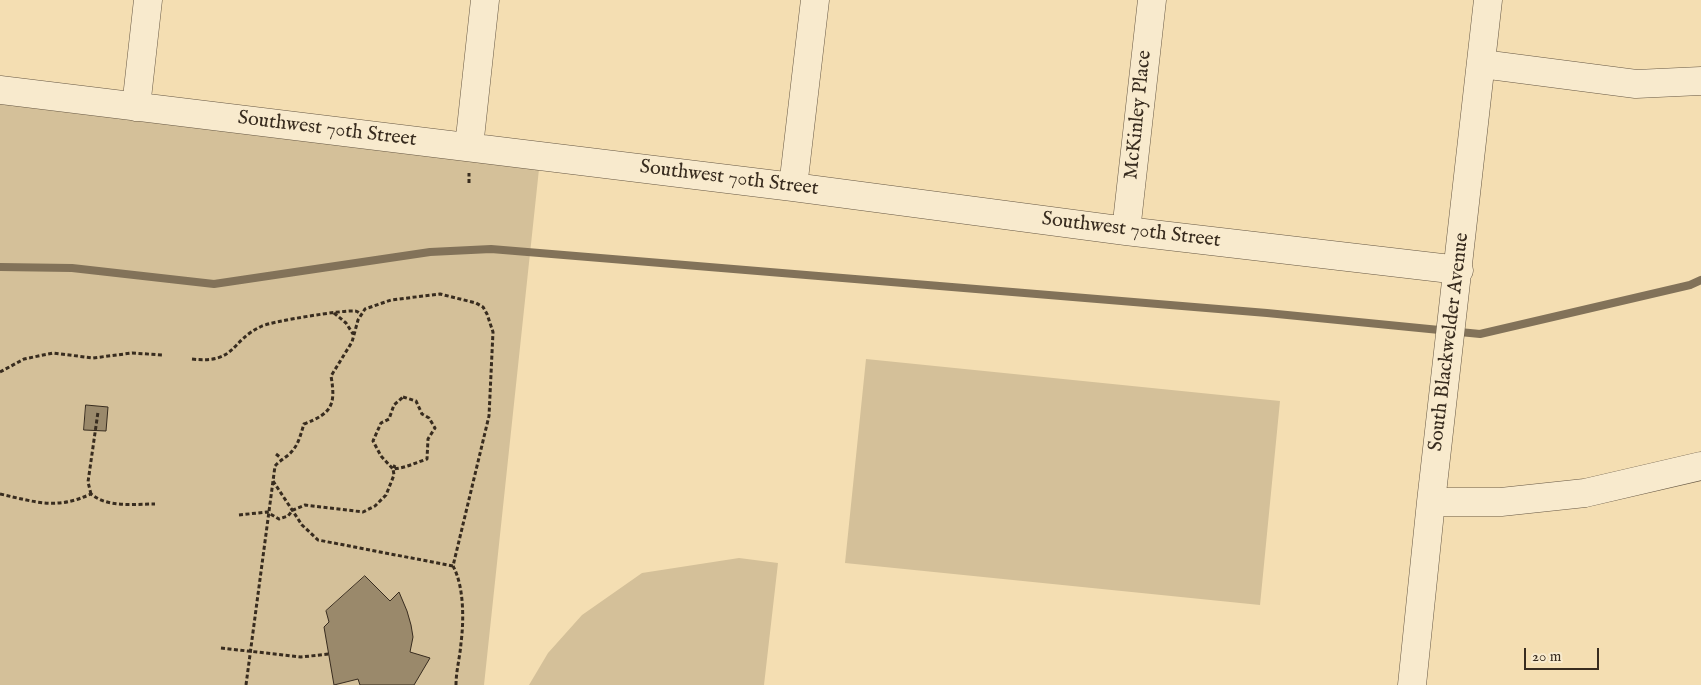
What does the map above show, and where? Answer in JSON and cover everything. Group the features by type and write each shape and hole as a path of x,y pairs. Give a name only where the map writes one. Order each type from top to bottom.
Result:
{"street":[{"path":"136,107 148,0"},
{"path":"469,147 485,0"},
{"path":"793,187 815,0"},
{"name":"McKinley Place","path":"1126,231 1152,0"},
{"name":"South Blackwelder Avenue","path":"1412,685 1488,0"},
{"path":"1482,64 1636,84 1701,81"},
{"name":"Southwest 70th Street","path":"0,90 793,187 1126,231 1459,270"},
{"path":"1431,502 1501,502 1585,493 1701,466"}],"path":[{"path":"246,685 275,466 281,458 292,452 304,424 320,418 332,403 334,391 331,376 352,342 365,309 391,300 440,294 483,306 491,321 493,332 489,416 453,566 458,575 463,612 456,685"},
{"path":"192,359 208,361 222,358 233,350 250,332 265,325 333,313 356,311 362,314"},
{"path":"333,313 346,323 354,335"},
{"path":"0,372 24,359 53,353 93,358 132,352 162,355"},
{"path":"239,515 269,513 279,519 288,516 293,510 304,505 363,512 375,506 386,494 394,475 393,469 381,456 373,441 381,422 389,419 394,405 403,397 416,401 422,414 429,418 435,428 428,439 427,460 405,468 393,469"},
{"path":"98,412 88,482 91,494 99,500 118,504 155,504"},
{"path":"276,454 281,458"},
{"path":"393,469 395,465"},
{"path":"273,480 302,525 318,540 453,566"},
{"path":"0,494 52,505 77,500 91,494"},
{"path":"221,648 301,657 329,654"}],"shaded area":[{"path":"0,99 539,169 484,685 0,685"},
{"path":"866,359 1280,401 1260,605 845,563"},
{"path":"739,558 778,563 764,685 529,685 548,653 582,615 642,573"}],"building":[{"path":"86,405 108,407 106,431 84,430"},
{"path":"365,576 390,601 399,592 411,625 413,637 410,652 430,658 414,685 360,685 358,679 334,685 324,627 329,622 326,611"}],"waterway":[{"path":"0,267 72,268 214,284 430,252 491,249 1267,313 1480,334 1690,285 1701,280"}]}
